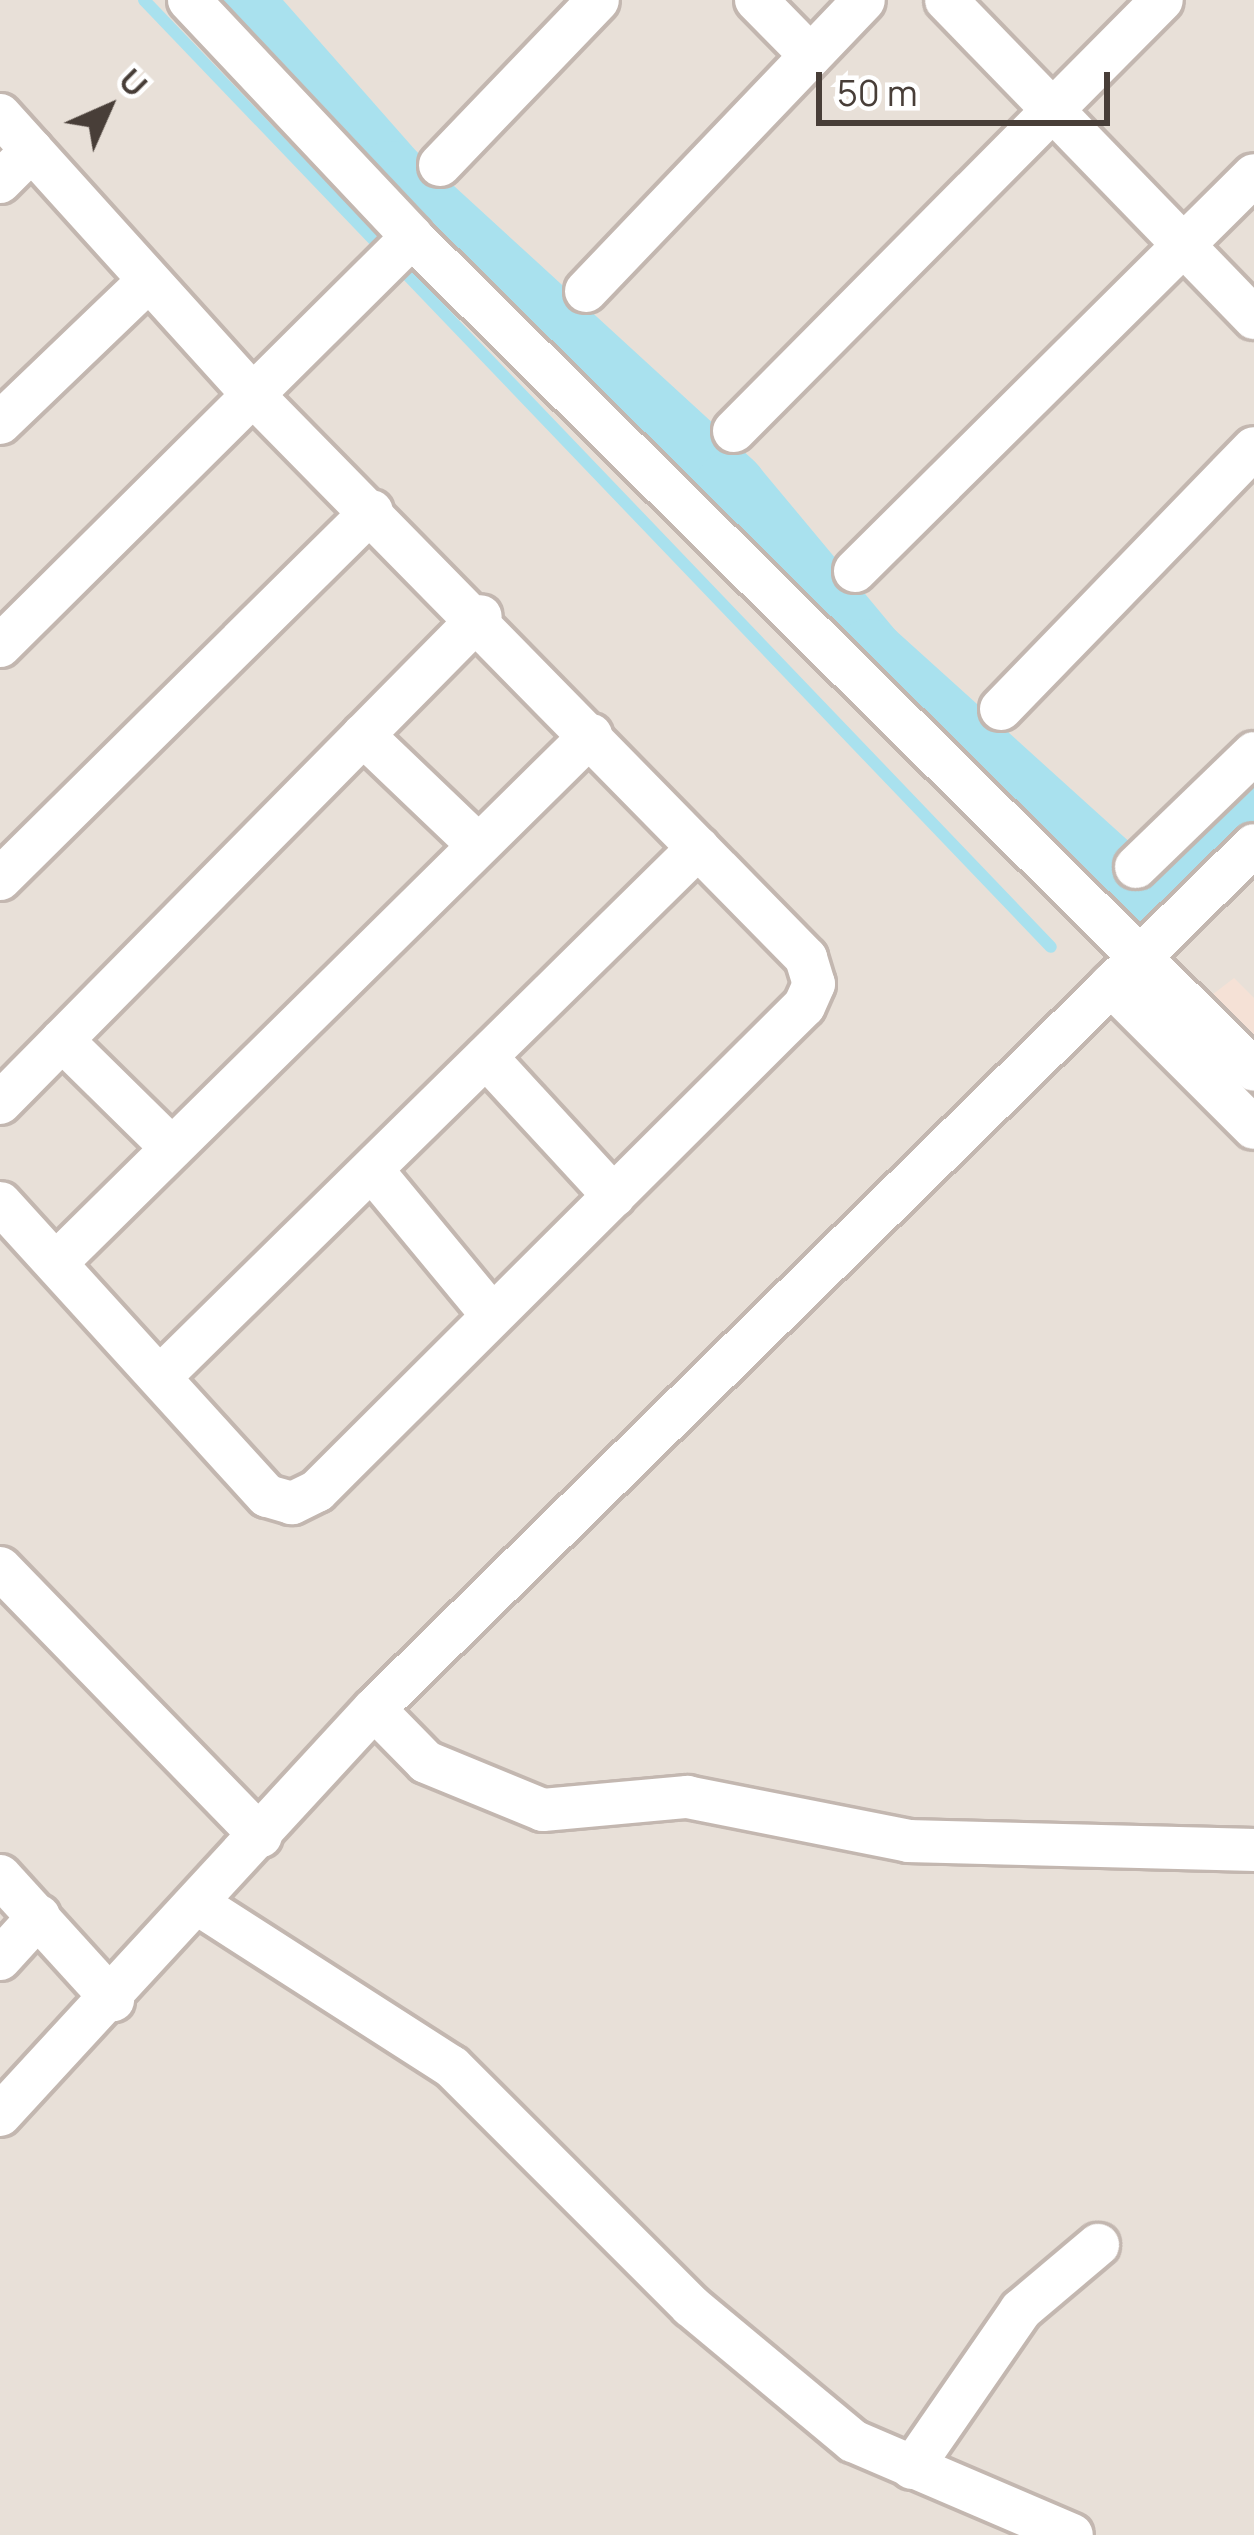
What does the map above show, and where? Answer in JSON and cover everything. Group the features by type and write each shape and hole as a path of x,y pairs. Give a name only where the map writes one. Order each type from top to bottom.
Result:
{"street":[{"path":"189,0 396,254 1142,954 1254,1070"},
{"path":"440,165 598,0"},
{"path":"756,0 811,56"},
{"path":"586,291 864,0"},
{"path":"946,0 1254,318"},
{"path":"734,431 1054,114 1162,0"},
{"path":"0,116 254,396 481,616 806,958 814,984 614,1196 317,1491 292,1503 267,1496 162,1375 0,1203"},
{"path":"0,182 32,149"},
{"path":"856,571 1254,175"},
{"path":"0,646 396,254"},
{"path":"0,423 148,281"},
{"path":"1001,709 1254,448"},
{"path":"0,879 372,511"},
{"path":"0,1103 481,616"},
{"path":"363,735 478,845"},
{"path":"58,1261 591,735"},
{"path":"1136,867 1254,753"},
{"path":"0,2116 113,2000 374,1709 1254,844"},
{"path":"162,1375 698,848"},
{"path":"1112,985 1254,1128"},
{"path":"62,1040 172,1148"},
{"path":"486,1057 614,1196"},
{"path":"372,1170 491,1314"},
{"path":"0,1568 262,1836"},
{"path":"374,1709 426,1762 543,1810 687,1797 909,1841 1254,1850"},
{"path":"0,1876 113,2000"},
{"path":"198,1904 452,2067 691,2306 853,2441 1072,2535"},
{"path":"0,1959 39,1916"},
{"path":"912,2468 1021,2310 1099,2245"}],"shaded area":[{"path":"0,0 1254,0 1254,2535 0,2535"},
{"path":"1234,978 1254,998 1254,1060 1199,1005"}],"waterway":[{"path":"144,0 1051,947"},
{"path":"235,0 391,177 730,488 869,655 1152,911 1254,818"}]}
